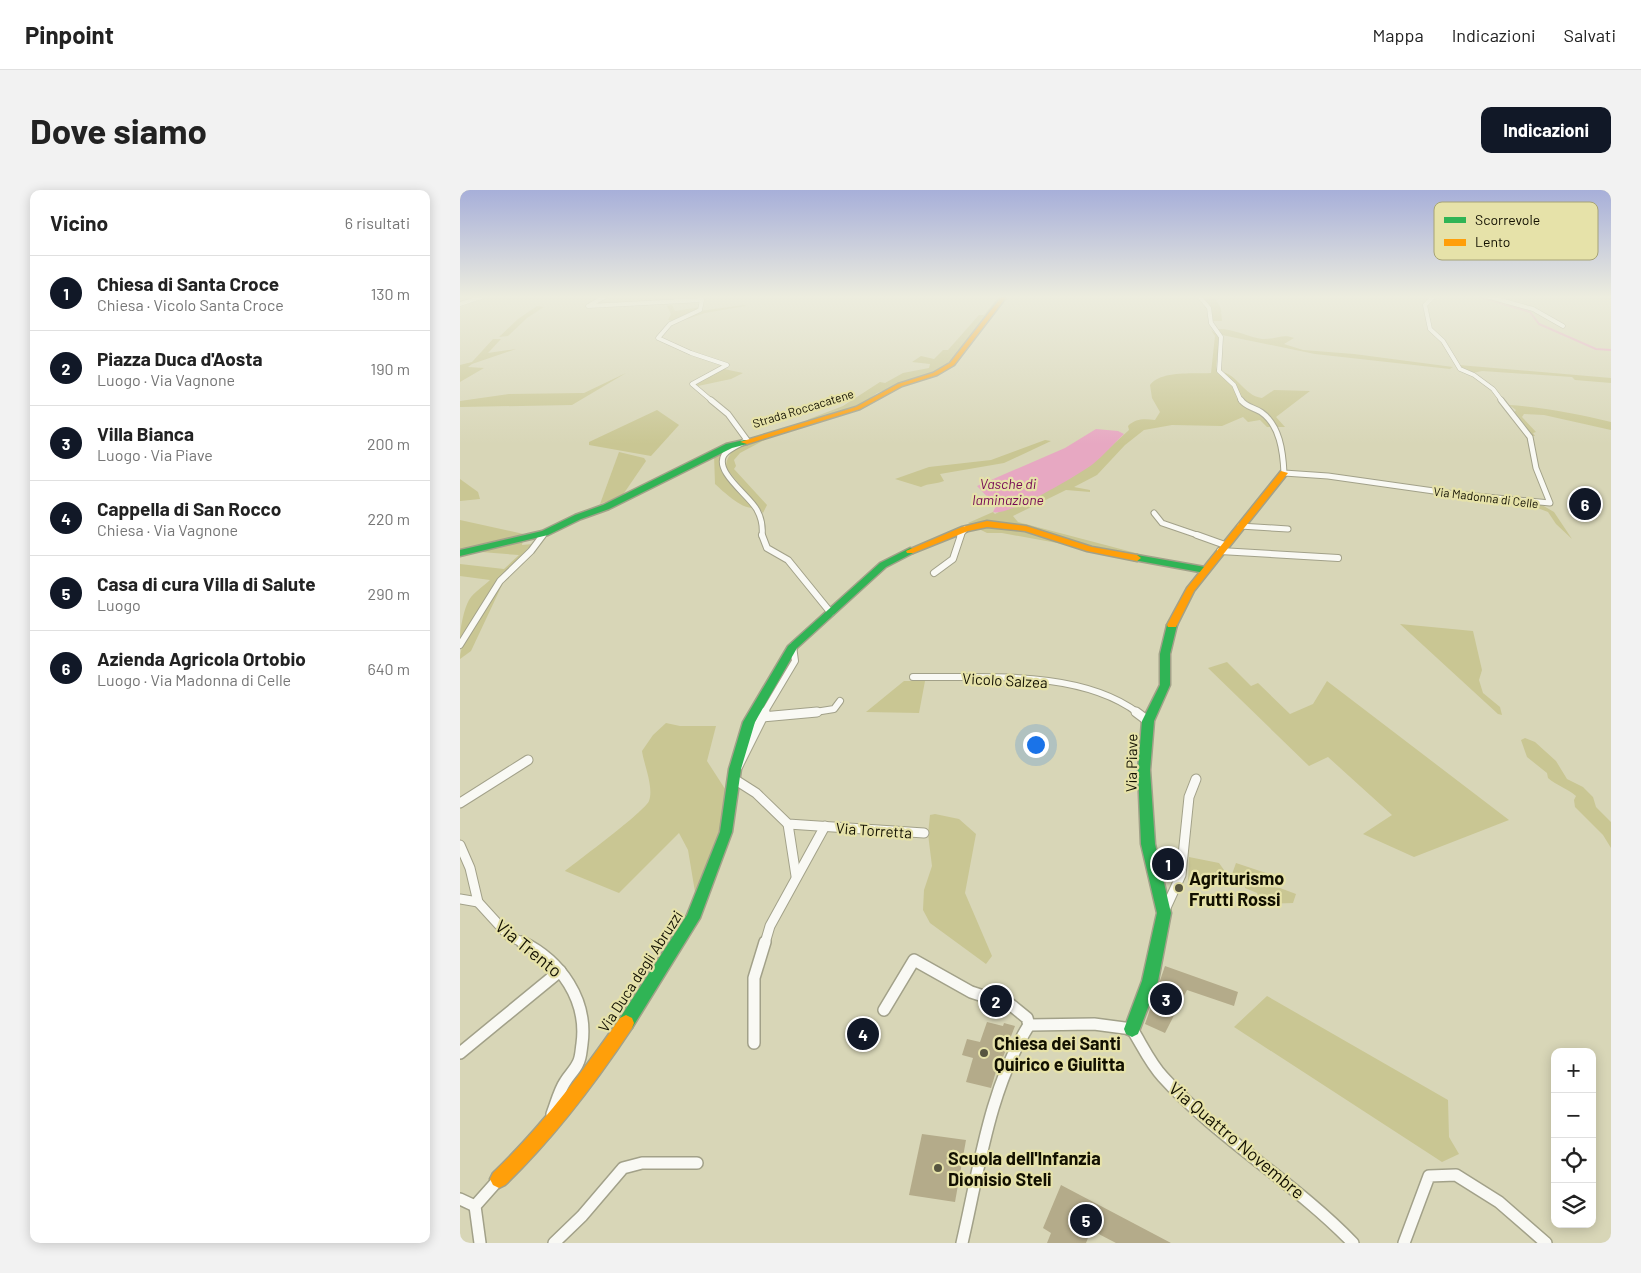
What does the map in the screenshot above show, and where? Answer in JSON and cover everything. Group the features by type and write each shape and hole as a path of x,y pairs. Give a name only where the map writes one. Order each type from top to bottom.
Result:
{"street":[{"name":"Strada Roccacatene","path":"673,345 727,365 692,384 728,414 747,440"},
{"name":"Strada Roccacatene","path":"460,554 545,533 578,517 606,507 712,454 747,440 858,408 900,385 935,374 952,364 967,345"},
{"path":"1220,345 1219,371 1238,390 1239,398 1244,403 1260,411 1280,436 1284,459 1284,473"},
{"name":"Via Madonna di Celle","path":"1284,473 1328,476 1464,496 1550,503 1536,468 1530,438 1493,389 1474,375 1458,367 1445,345"},
{"path":"747,440 726,453 723,457 723,468 757,508 763,525 762,539 767,548 788,560 832,613"},
{"name":"Via Piave","path":"1132,1029 1150,981 1164,912 1148,844 1144,770 1148,721 1165,685 1165,654 1169,631 1181,603 1240,526 1284,473"},
{"path":"1154,512 1162,523 1223,548 1338,558"},
{"name":"Via Duca degli Abruzzi","path":"499,1179 530,1151 574,1098 635,1010 693,918 726,832 735,774 749,722 793,646 832,613 883,565 925,544 980,525 1026,529 1090,549 1206,570"},
{"path":"1240,526 1288,529"},
{"path":"934,573 951,565 959,538 965,529"},
{"name":"Strada Roccacatene","path":"460,645 500,581 545,533"},
{"path":"793,646 795,660 791,670 762,717 752,742 735,774 748,784 788,824 796,876"},
{"name":"Vicolo Salzea","path":"914,677 1026,679 1057,683 1124,704 1148,721"},
{"path":"762,717 797,715 834,709 840,701"},
{"path":"462,800 528,760"},
{"path":"1164,912 1181,876 1189,797 1196,779"},
{"name":"Via Torretta","path":"788,824 924,833"},
{"name":"Via Torretta","path":"754,1043 754,978 770,926 825,826"},
{"name":"Via Trento","path":"460,845 470,868 478,902 509,936 534,948 560,971 571,985 582,1011 584,1028 578,1062 564,1083 553,1113 476,1206"},
{"path":"460,900 478,902"},
{"path":"884,1010 914,960 971,992 1011,1005 1028,1022 1094,1024 1132,1029"},
{"path":"460,1053 560,971"},
{"path":"962,1243 990,1122 1013,1051 1028,1022"},
{"name":"Via Quattro Novembre","path":"1132,1029 1163,1076 1205,1115 1334,1222 1353,1243"},
{"path":"554,1243 582,1216 623,1168 642,1163 697,1162"},
{"path":"1404,1243 1429,1176 1456,1175 1499,1202 1546,1243"},
{"path":"460,1199 476,1206 480,1243"}],"shaded area":[{"path":"487,345 495,345 488,353 516,349 472,364 468,367 484,368 460,382 460,365 472,362"},
{"path":"952,345 964,345 953,359 938,371 877,393 857,408 804,423 809,419 843,406 880,382 885,383 903,373 929,368 930,364 912,362 921,356 934,359 943,350 948,350"},
{"path":"1214,345 1219,345 1216,367 1218,372 1230,375 1255,396 1262,398 1274,390 1310,391 1276,417 1285,427 1267,427 1260,420 1248,422 1243,417 1222,426 1172,425 1144,430 1125,445 1097,475 1074,487 1090,490 1090,492 1066,490 1013,516 1018,522 1170,562 1090,547 1027,529 973,526 968,523 993,512 995,514 1094,462 1129,430 1128,426 1137,420 1155,420 1160,412 1152,398 1150,385 1155,380 1170,375 1211,373"},
{"path":"1272,345 1288,345 1303,350 1354,354 1453,367 1450,369 1315,354"},
{"path":"1459,365 1611,378 1611,383 1575,380 1572,377 1482,371 1473,373 1461,369"},
{"path":"724,369 743,373 731,379 698,386 695,383"},
{"path":"626,373 572,405 460,407 460,401 509,394 584,393"},
{"path":"1509,405 1560,411 1611,422 1611,430 1544,415 1524,414 1522,417 1536,432 1533,433 1535,436 1531,436 1514,413 1516,410"},
{"path":"657,410 679,425 651,456 589,445 589,442"},
{"path":"766,435 770,437 740,453 734,460 736,466 734,469 767,505 763,513 726,468 727,461 734,450"},
{"path":"1045,440 1051,441 1004,463 940,474 944,481 941,482 921,487 895,479 929,467 991,460"},
{"path":"725,451 721,459 724,474 728,482 753,508 738,503 715,484 714,454"},
{"path":"619,452 644,458 646,461 622,496 600,504"},
{"path":"460,479 478,492 480,499 460,501"},
{"path":"1478,498 1542,505 1554,512 1572,539 1556,524 1548,512 1535,507 1487,501"},
{"path":"460,520 528,535 460,552"},
{"path":"975,527 1024,531 1079,547 1002,533 987,533"},
{"path":"523,540 522,545 533,544 499,581 460,638 465,608 469,600 490,580 460,576 460,564 504,569 519,555 481,552"},
{"path":"501,583 502,585 471,651 460,659 461,650 470,630"},
{"path":"1400,624 1473,631 1482,670 1479,680 1483,693 1500,707 1502,715 1498,714"},
{"path":"1227,662 1251,686 1258,683 1290,714 1313,704 1327,681 1509,820 1414,857 1363,834 1392,815 1328,757 1309,766 1208,668"},
{"path":"904,681 925,681 919,713 866,712"},
{"path":"666,723 680,726 716,726 707,761 727,792 721,831 696,898 688,850 679,833 619,893 565,871 645,807 649,801 650,783 642,751 653,735"},
{"path":"1525,738 1535,742 1556,761 1567,779 1583,787 1593,797 1596,807 1611,822 1611,848 1603,835 1575,807 1574,800 1576,796 1551,781 1547,773 1527,757 1521,740"},
{"path":"935,814 959,819 976,834 965,893 992,956 986,964 930,923 923,910 924,890 932,866 928,834 930,815"},
{"path":"1189,857 1219,863 1224,870 1223,875 1214,872 1211,883 1203,885 1188,882"},
{"path":"1236,863 1266,873 1265,879 1231,877"},
{"path":"1245,884 1280,888 1296,894 1293,903 1261,904 1257,893 1245,888"},
{"path":"1267,996 1448,1100 1449,1137 1459,1154 1442,1162 1234,1027"}],"water":[{"name":"Vasche di laminazione","path":"1096,429 1118,431 1124,434 1093,464 1073,477 1027,502 1001,512 993,512 996,506 977,486 1065,448"}],"building":[{"path":"1167,851 1177,856 1175,872 1170,871 1170,876 1164,875 1160,856"},
{"path":"1165,966 1238,992 1234,1006 1187,990 1165,1033 1145,1024"},
{"path":"867,1020 873,1040 867,1047 864,1047 860,1042 856,1043 850,1026"},
{"name":"Chiesa dei Santi Quirico e Giulitta","path":"987,1022 1003,1026 1004,1023 1015,1026 1000,1065 998,1065 991,1088 966,1082 973,1058 962,1055 967,1039 980,1042"},
{"name":"Scuola dell'Infanzia Dionisio Steli","path":"922,1134 966,1140 955,1202 909,1195"},
{"path":"1061,1185 1171,1243 1116,1243 1091,1230 1086,1243 1047,1243 1051,1233 1043,1228"}],"waterway":[{"path":"1587,345 1596,349 1611,350"}],"traffic: fast":[{"path":"460,553 545,533 578,517 606,507 729,446 744,442"},
{"path":"626,1023 693,918 726,832 735,769 749,722 793,646 883,565 910,551"},
{"path":"1137,558 1205,570"},
{"path":"1132,1029 1150,981 1164,913 1148,844 1144,770 1148,721 1165,685 1165,654 1172,625"}],"traffic: slow":[{"path":"744,442 858,408 900,385 935,374 952,364 967,345"},
{"path":"1172,625 1190,590 1284,473"},
{"path":"910,551 965,529 987,524 1026,529 1090,549 1137,558"},
{"path":"499,1179 535,1143 567,1105 626,1023"}],"place":[{"name":"Azienda Agricola Ortobio","path":"1585,504"},
{"name":"Chiesa di Santa Croce","path":"1168,864"},
{"name":"Agriturismo Frutti Rossi","path":"1179,888"},
{"name":"Villa Bianca","path":"1166,999"},
{"name":"Piazza Duca d'Aosta","path":"996,1001"},
{"name":"Cappella di San Rocco","path":"863,1034"},
{"name":"Chiesa dei Santi Quirico e Giulitta","path":"984,1053"},
{"name":"Scuola dell'Infanzia Dionisio Steli","path":"938,1168"},
{"name":"Casa di cura Villa di Salute","path":"1086,1220"}]}
